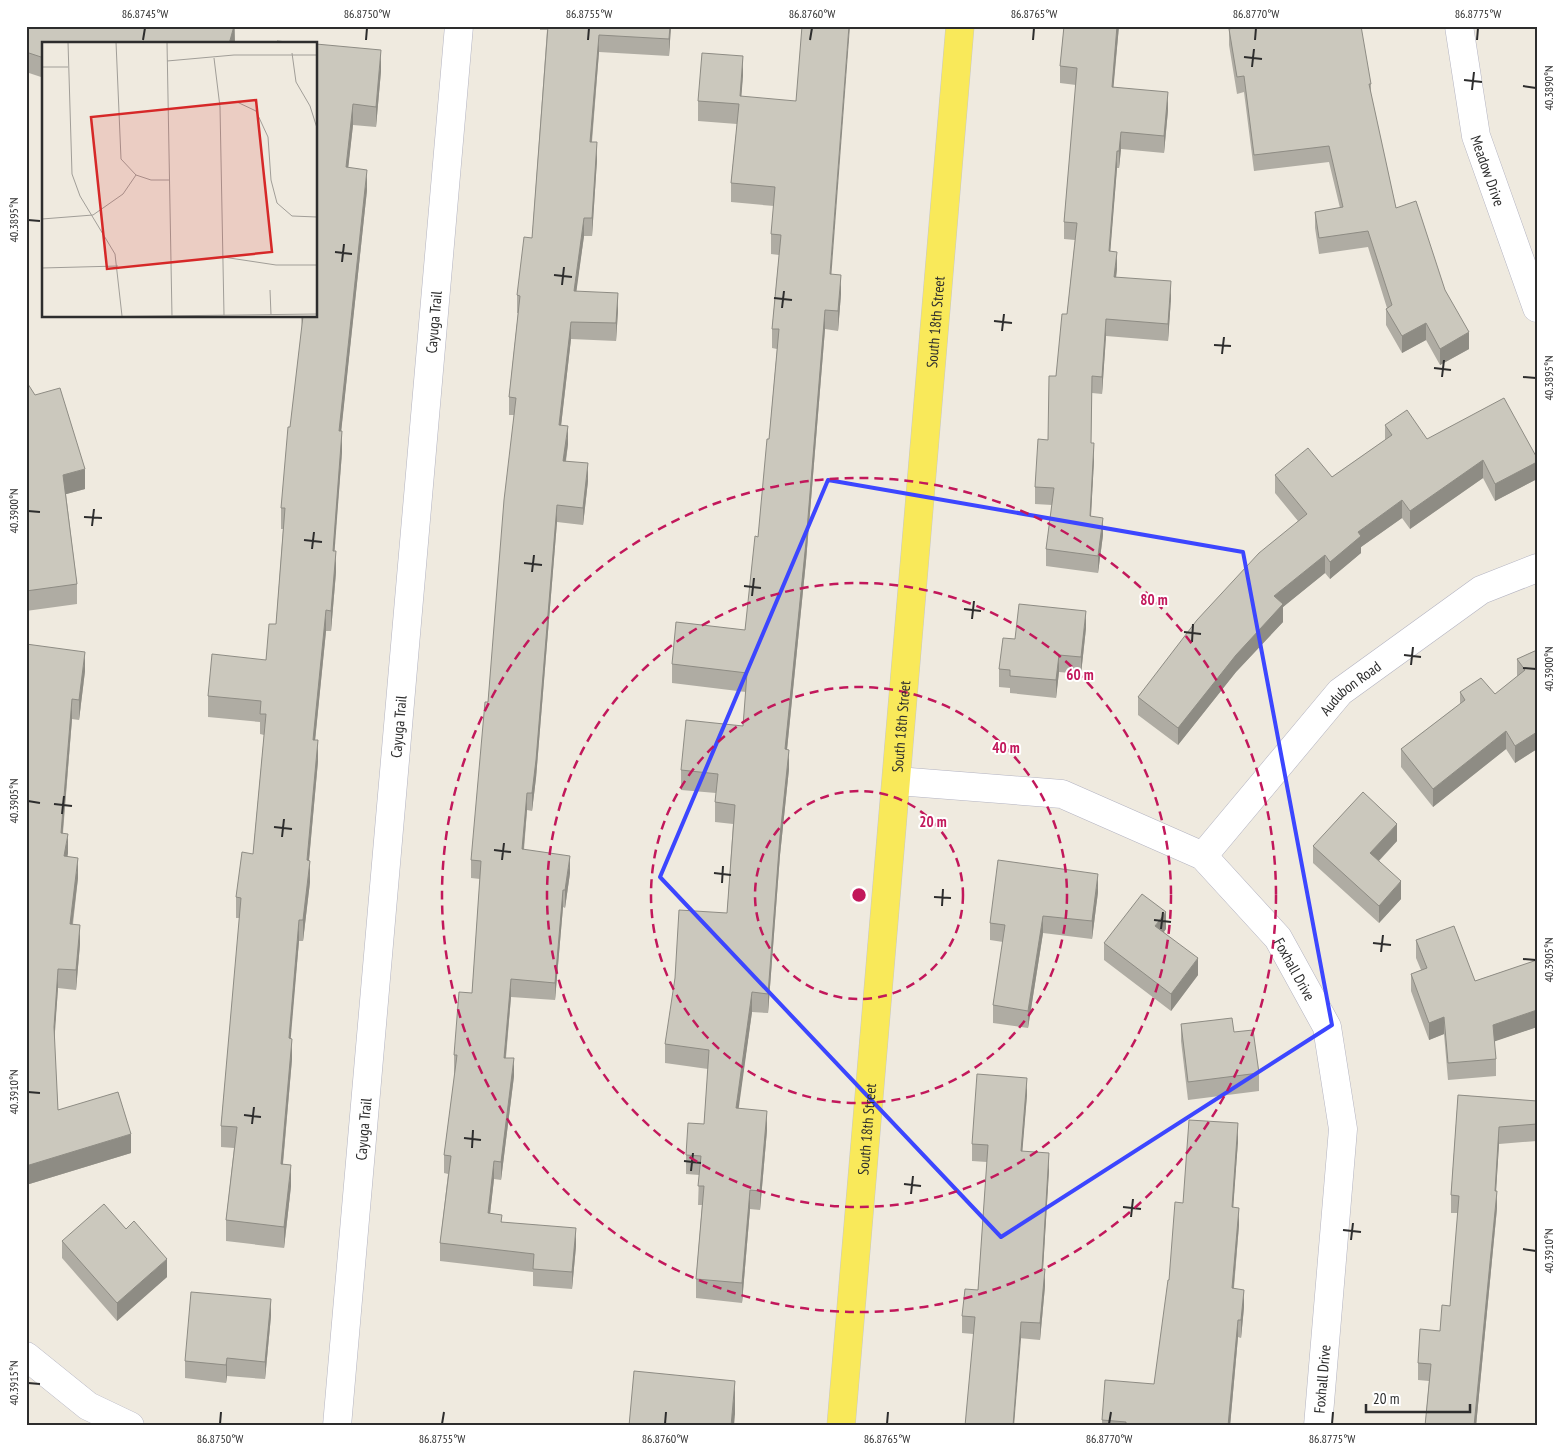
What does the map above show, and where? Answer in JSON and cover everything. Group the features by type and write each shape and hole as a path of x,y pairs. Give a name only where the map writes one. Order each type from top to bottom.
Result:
{"main road":[{"name":"South 18th Street","path":"840,1426 897,781 960,26"}],"street":[{"name":"Cayuga Trail","path":"337,1426 459,26"},
{"name":"Meadow Drive","path":"1459,26 1476,136 1537,308"},
{"name":"Audubon Road","path":"1203,856 1340,692 1481,590 1537,568"},
{"name":"Foxhall Drive","path":"897,781 1062,794 1203,856 1278,938 1327,1027 1343,1129 1318,1426"},
{"path":"26,1356 88,1406 130,1426"}],"highlighted area":[{"path":"828,480 1243,552 1332,1025 1001,1237 660,877"}],"building":[{"path":"26,26 234,26 230,42 42,42 42,57 26,52"},
{"path":"548,26 670,26 669,39 599,35 590,142 597,142 592,218 584,218 574,291 618,293 616,323 571,322 559,425 568,426 563,461 588,463 583,508 557,505 536,760 532,793 527,793 522,849 570,856 565,890 563,890 555,983 511,979 504,1058 514,1058 501,1162 494,1161 488,1213 502,1215 501,1222 576,1228 572,1272 533,1269 534,1254 440,1243 451,1156 444,1155 457,1055 454,1055 459,992 472,993 481,861 471,860 485,702 488,702 504,500 516,398 509,397 520,296 517,295 524,237 532,238"},
{"path":"802,26 849,26 830,274 841,275 838,311 825,310 806,542 785,749 789,750 780,836 768,994 752,992 736,1108 767,1111 760,1191 750,1190 742,1283 696,1279 704,1186 698,1186 701,1156 686,1155 688,1123 704,1124 709,1050 665,1044 675,978 679,910 727,913 735,805 715,802 718,774 681,770 686,720 743,726 747,673 672,664 676,622 745,630 755,536 758,537 767,439 769,439 779,329 772,329 781,235 771,234 775,187 731,183 739,104 698,101 702,53 743,56 740,96 796,101"},
{"path":"1064,26 1117,26 1112,87 1168,92 1164,136 1121,132 1119,151 1117,151 1109,251 1117,252 1114,277 1171,281 1168,324 1106,319 1102,377 1092,376 1091,443 1094,443 1090,516 1103,518 1098,556 1046,549 1054,488 1035,487 1038,439 1048,440 1049,376 1056,376 1062,314 1067,314 1077,223 1064,222 1077,68 1060,66"},
{"path":"1242,26 1361,26 1371,84 1369,84 1396,208 1416,201 1445,290 1469,332 1440,349 1426,323 1402,336 1386,309 1392,305 1368,231 1319,238 1315,212 1343,207 1329,146 1254,155 1244,76 1237,77 1229,29"},
{"path":"318,44 381,50 376,107 353,104 346,167 367,170 339,431 342,431 333,551 336,551 331,611 326,610 313,740 318,740 307,860 310,861 303,920 299,920 289,1038 292,1039 281,1164 291,1165 284,1227 226,1220 237,1127 221,1126 241,898 236,897 242,852 253,854 266,714 260,714 261,701 208,696 212,654 266,660 269,624 276,624 285,508 281,508 288,427 290,427 303,318 318,318"},
{"path":"26,381 35,395 60,388 85,469 63,475 77,584 26,591"},
{"path":"1504,398 1537,458 1537,462 1495,484 1483,460 1410,511 1402,500 1358,532 1361,536 1330,562 1325,555 1274,596 1283,604 1236,655 1178,728 1138,697 1197,620 1259,553 1307,514 1275,475 1308,448 1332,477 1392,435 1385,425 1407,410 1427,439"},
{"path":"1019,604 1086,611 1081,657 1059,655 1056,680 1010,676 1010,670 999,669 1003,638 1015,639"},
{"path":"26,644 85,652 79,700 72,699 61,833 68,834 64,856 78,858 70,924 80,925 76,970 58,969 54,1027 58,1110 118,1092 131,1134 26,1166"},
{"path":"1537,650 1537,732 1515,746 1506,731 1433,789 1401,749 1465,700 1460,692 1481,678 1495,694 1525,670 1517,659"},
{"path":"1363,792 1397,824 1370,853 1401,881 1379,906 1313,846"},
{"path":"998,860 1098,874 1092,921 1043,916 1028,1011 993,1005 1005,925 990,923"},
{"path":"1142,894 1166,912 1155,926 1198,958 1171,994 1104,943"},
{"path":"1454,926 1475,981 1537,960 1537,1010 1493,1025 1496,1059 1448,1063 1444,1017 1429,1023 1411,974 1427,968 1416,940"},
{"path":"1232,1018 1234,1032 1253,1030 1259,1073 1188,1082 1181,1024"},
{"path":"977,1074 1027,1078 1021,1151 1049,1153 1042,1269 1045,1269 1040,1323 1021,1322 1013,1426 965,1426 975,1317 962,1316 965,1289 978,1290 988,1145 972,1144"},
{"path":"1458,1095 1537,1101 1537,1124 1499,1127 1495,1191 1497,1191 1474,1426 1425,1426 1431,1364 1418,1363 1420,1329 1440,1331 1442,1305 1450,1306 1459,1196 1451,1195"},
{"path":"1189,1120 1238,1123 1232,1207 1239,1208 1232,1288 1244,1290 1241,1320 1238,1320 1228,1426 1126,1426 1126,1422 1102,1420 1105,1380 1154,1384 1169,1280 1175,1202 1183,1203"},
{"path":"104,1204 126,1229 134,1221 167,1259 117,1303 62,1241"},
{"path":"191,1292 271,1299 265,1362 227,1358 226,1365 185,1361"},
{"path":"634,1371 735,1381 731,1426 629,1426"}]}
